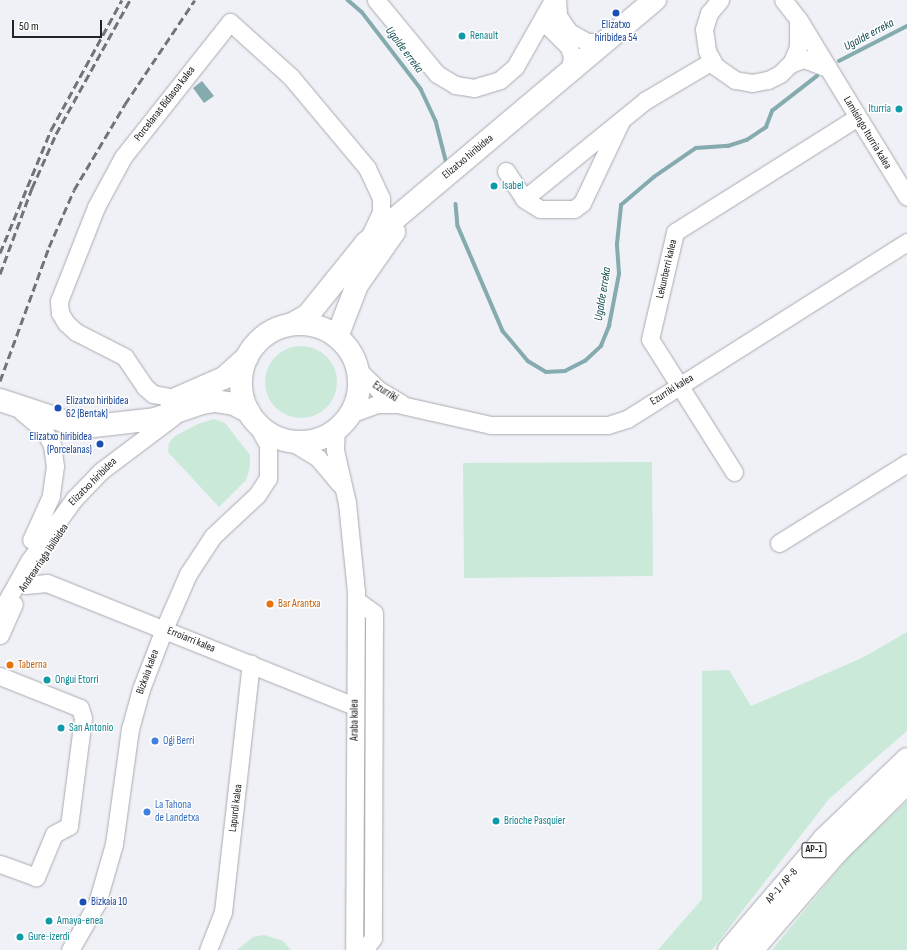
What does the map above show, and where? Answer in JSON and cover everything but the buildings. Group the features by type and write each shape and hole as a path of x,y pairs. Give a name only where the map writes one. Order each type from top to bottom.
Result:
{"main road":[{"name":"Elizatxo hiribidea","path":"292,324 308,314 366,243 655,0"},
{"name":"Elizatxo hiribidea","path":"337,337 357,285 386,240 419,206 664,0"},
{"path":"292,324 321,328 337,337 350,352 357,369 358,392 343,422 309,441 290,440 271,434 252,416 241,390 243,367 253,347 271,332 292,324"},
{"name":"Elizatxo hiribidea","path":"178,405 224,378 247,357"},
{"name":"Elizatxo hiribidea","path":"178,405 215,401 234,404 252,416"},
{"path":"4,402 64,421 103,426 134,422 178,405"},
{"name":"AP-1 / AP-8","path":"729,950 824,839 907,759"},
{"name":"AP-1 / AP-8","path":"752,950 837,852 907,783"}],"street":[{"path":"376,0 430,66 445,80 455,85 483,87 500,80 515,67 553,0"},
{"path":"557,0 558,28"},
{"path":"720,0 709,13 704,29 707,51 712,61 735,80 752,83 768,80 780,74 790,64 798,47 798,19"},
{"name":"Lamisingo Iturria kalea","path":"783,0 798,19 856,118 907,197"},
{"path":"544,16 552,13 558,28 569,47 572,56 570,71"},
{"name":"Porcelanas Bidasoa kalea","path":"178,405 153,394 145,387 125,357 76,332 66,323 60,313 60,301 96,207 122,157 230,22 291,77 367,168 381,198 381,212 366,243"},
{"path":"529,44 558,28 569,32 580,40 605,42"},
{"path":"790,64 804,59 828,68"},
{"path":"524,199 646,100 712,61"},
{"name":"Lekunberri kalea","path":"734,472 650,339 675,232 856,118"},
{"path":"506,171 524,199 540,209 574,209 582,204 621,121"},
{"name":"Ezurriki kalea","path":"406,405 491,425 608,425 627,419 907,242"},
{"name":"Ezurriki","path":"357,369 379,390 406,405"},
{"name":"Elizatxo hiribidea","path":"0,598 41,524 51,496 55,466 52,445 44,430 33,418 4,402"},
{"name":"Ezurriki","path":"343,422 377,404 406,405"},
{"name":"Elizatxo hiribidea","path":"0,613 29,561 74,499 101,470 122,454 130,451 178,405"},
{"name":"Bizkaia kalea","path":"70,950 97,903 114,844 130,729 141,689 164,629 188,574 213,536 257,495 268,478 268,445 252,416"},
{"name":"Araba kalea","path":"343,422 335,450 344,490 352,547 356,600 354,950"},
{"path":"290,440 318,458 344,490"},
{"name":"Andrearriaga ibilbidea","path":"0,635 25,585 86,496 130,451"},
{"path":"779,543 907,463"},
{"name":"Erroiarri kalea","path":"25,585 47,583 355,706"},
{"path":"356,600 374,613 373,938 364,950"},
{"name":"Lapurdi kalea","path":"208,950 223,912 251,664"},
{"path":"0,676 80,708 83,718 69,826 54,834 36,876 0,864"}],"green space":[{"path":"294,346 308,346 315,348 327,356 335,368 337,382 335,396 327,408 315,416 308,418 294,418 287,416 275,408 267,396 265,389 265,375 267,368 275,356 287,348"},
{"path":"214,419 225,423 250,455 250,467 246,480 219,507 168,452 169,443 175,436 198,424"},
{"path":"652,462 653,576 464,578 463,463"},
{"path":"907,632 907,731 829,799 712,950 658,950 702,899 702,671 729,670 751,706 862,658"},
{"path":"907,801 907,950 772,950 851,854"},
{"path":"264,935 283,941 291,950 237,950 253,937"}],"water":[{"path":"202,81 214,96 204,103 193,88"}],"waterway":[{"name":"Ugalde erreka","path":"348,0 362,12 421,89 436,121 447,164"},
{"name":"Ugalde erreka","path":"839,61 907,26"},
{"name":"Ugalde erreka","path":"456,204 458,226 503,331 528,361 546,372 565,371 585,361 601,346 609,326 619,274 617,244 621,205 654,177 696,148 728,146 747,140 766,127 772,111 817,76"}],"railway":[{"path":"0,253 51,130 122,0"},
{"path":"0,274 32,188 56,134 130,0"},
{"path":"0,381 49,247 74,190 125,104 195,0"}],"place":[{"name":"Elizatxo hiribidea 54","path":"616,13"},
{"name":"Renault","path":"462,36"},
{"name":"Iturria","path":"899,109"},
{"name":"Isabel","path":"494,186"},
{"name":"Elizatxo hiribidea 62 (Bentak)","path":"58,408"},
{"name":"Elizatxo hiribidea (Porcelanas)","path":"100,444"},
{"name":"Bar Arantxa","path":"270,604"},
{"name":"Taberna","path":"10,665"},
{"name":"Ongui Etorri","path":"47,680"},
{"name":"San Antonio","path":"61,728"},
{"name":"Ogi Berri","path":"155,741"},
{"name":"La Tahona de Landetxa","path":"147,812"},
{"name":"Brioche Pasquier","path":"496,821"},
{"name":"Bizkaia 10","path":"83,902"},
{"name":"Amaya-enea","path":"49,921"},
{"name":"Gure-izerdi","path":"20,937"}]}
